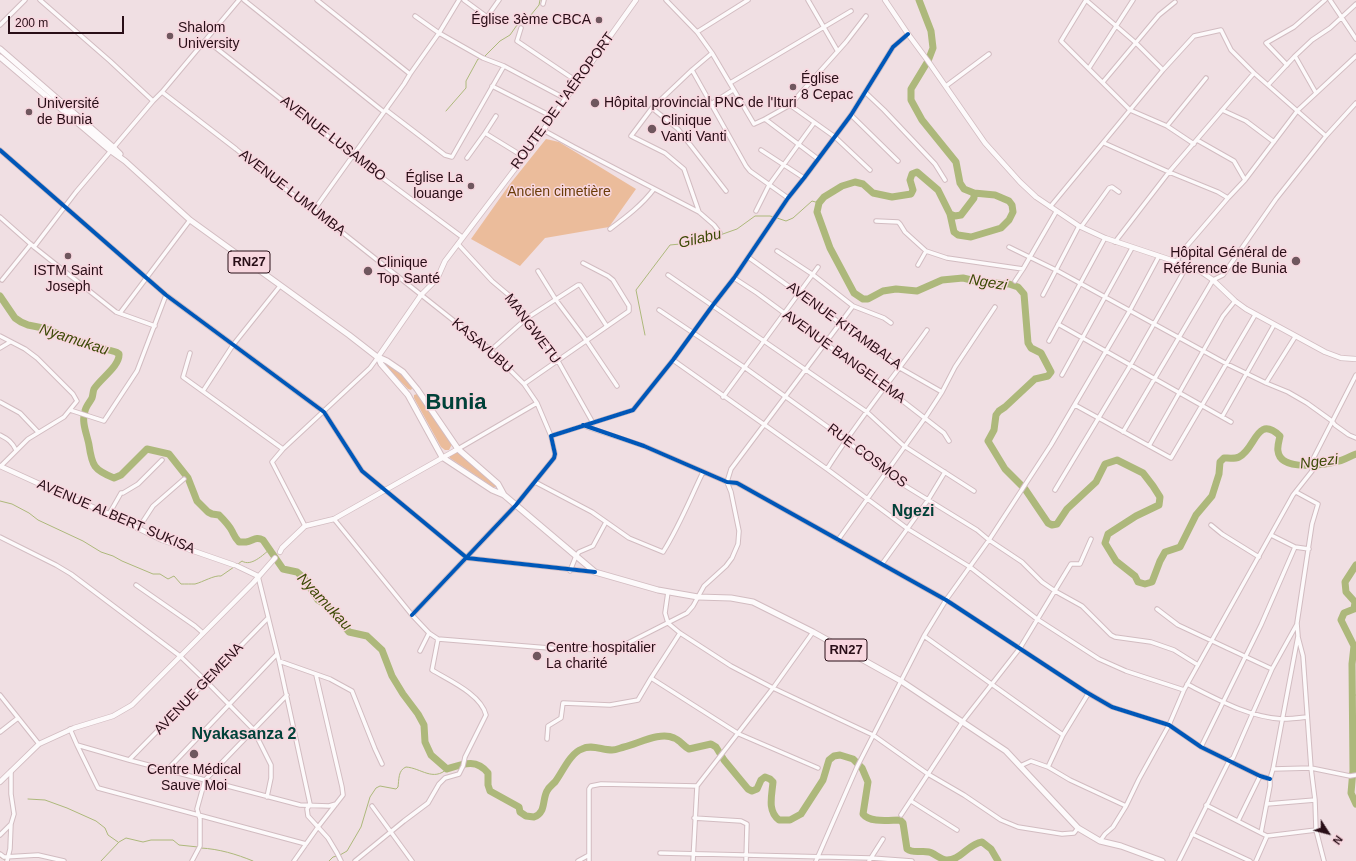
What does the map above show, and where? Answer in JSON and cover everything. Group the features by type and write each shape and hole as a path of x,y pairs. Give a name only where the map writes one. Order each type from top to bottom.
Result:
{"main road":[{"name":"RN27","path":"0,49 113,149 190,220 376,356 387,361 403,372 417,389 458,449 498,484 504,495"},
{"name":"RN27","path":"0,57 113,149"},
{"name":"RN27","path":"378,357 381,364 408,395 442,457 492,490 504,495 595,572 668,592 698,598 731,598 753,602 813,632 901,681 1006,751 1078,828 1100,841 1121,846 1162,861"},
{"path":"408,395 417,389"}],"street":[{"path":"0,25 25,0"},
{"path":"40,0 153,101"},
{"path":"2,280 65,208 239,0"},
{"path":"244,0 385,111 445,155 452,158 504,66"},
{"path":"317,0 410,74"},
{"path":"314,210 404,84 439,33 459,0"},
{"path":"464,0 487,17 499,0"},
{"name":"ROUTE DE L'AÉROPORT","path":"378,357 421,295 438,279 445,261 462,237 524,157 636,0"},
{"path":"666,0 697,32 712,53 754,124 790,105 837,50 846,42 866,16"},
{"path":"697,32 748,0"},
{"path":"808,0 837,50"},
{"path":"886,0 908,34 999,159 1020,182 1056,212 1080,227 1105,238 1200,271 1213,280 1235,301 1255,315 1324,352 1341,358 1356,359"},
{"path":"1163,70 1136,43 1086,0 1061,41 1130,110 1167,126 1194,144"},
{"path":"1089,68 1133,0"},
{"path":"1287,65 1266,44 1294,27 1325,0"},
{"path":"1330,0 1356,39"},
{"path":"1103,82 1159,15 1175,2"},
{"path":"1268,85 1312,40 1330,28 1356,4"},
{"path":"730,83 851,11"},
{"path":"415,16 439,33 481,57 504,66 566,99"},
{"path":"521,28 517,40 578,82"},
{"path":"1050,207 1163,70 1194,36 1221,30 1231,50 1254,73 1326,136"},
{"path":"551,436 632,410 673,360 734,278 788,198 851,115 893,48 908,34"},
{"name":"AVENUE LUSAMBO","path":"206,40 353,156 462,237"},
{"path":"699,212 684,169 664,153 630,136 652,108 712,53"},
{"path":"946,86 989,54"},
{"path":"1295,56 1316,93"},
{"path":"1177,262 1180,254 1245,180 1298,110 1356,56"},
{"path":"692,70 750,172 788,198"},
{"path":"1115,242 1169,172 1254,73"},
{"path":"1167,126 1206,78"},
{"path":"492,86 553,117"},
{"path":"711,104 733,90"},
{"name":"AVENUE LUMUMBA","path":"162,92 421,295"},
{"path":"866,93 935,164 945,180"},
{"path":"1123,432 1213,280 1223,274 1276,199 1326,136 1356,103"},
{"path":"790,105 835,137 870,170"},
{"path":"652,108 678,129 726,191"},
{"path":"1222,110 1246,121 1274,142"},
{"path":"851,115 898,161"},
{"path":"467,158 496,116"},
{"path":"766,119 818,159"},
{"path":"756,211 769,185 814,123"},
{"path":"543,130 699,212 714,225 720,233"},
{"path":"485,133 524,157"},
{"path":"1197,140 1234,160 1245,180"},
{"path":"1104,143 1218,192 1228,198"},
{"path":"0,150 166,295 324,412 362,471 467,558 595,572"},
{"path":"760,150 804,178"},
{"path":"1043,295 1080,227 1109,188 1112,187 1119,192"},
{"path":"610,229 640,206 654,189"},
{"path":"1015,281 1056,212"},
{"path":"0,217 116,312 155,326"},
{"path":"120,313 190,220"},
{"path":"876,221 898,222 905,232 926,251 947,258 1023,269"},
{"path":"1049,342 1105,238"},
{"name":"MANGWETU","path":"458,244 492,281 512,297 558,361 593,423"},
{"path":"1009,247 1056,270 1104,298 1246,374 1266,384 1288,392 1307,403 1332,421 1344,432 1356,438"},
{"path":"1062,375 1132,248"},
{"path":"777,251 812,274 853,306 884,318 891,323"},
{"path":"918,265 926,251"},
{"path":"816,861 873,735 924,636 946,600 989,540 1051,445 1130,312 1159,256"},
{"name":"AVENUE KITAMBALA","path":"748,258 840,323 900,368 942,392"},
{"path":"524,384 606,325 629,311 629,306 613,280 583,263"},
{"path":"723,397 818,266"},
{"path":"1055,490 1130,366 1187,266"},
{"path":"538,271 556,300 586,340 616,386"},
{"path":"668,275 867,412 904,446 974,491"},
{"name":"AVENUE BANGELEMA","path":"734,278 886,388 944,433 949,441"},
{"path":"491,350 527,318 578,285 580,285 606,325"},
{"path":"203,391 233,345 280,286"},
{"path":"70,410 104,421 134,378 166,295"},
{"name":"KASAVUBU","path":"412,616 516,505 554,458 555,454 551,436 537,403 524,384 491,350 421,295"},
{"path":"1149,446 1223,316 1235,301"},
{"path":"334,519 412,616 429,633 438,639 574,650 610,648 624,645 687,613 693,606 704,586 726,566 732,558 738,544 739,531 732,492 727,482 731,469 853,306"},
{"path":"838,540 925,418 942,392 955,367 995,307"},
{"name":"RUE COSMOS","path":"659,310 744,367 846,440 886,474 977,530 1022,562 1042,582 1082,606 1111,635 1157,644 1174,650 1198,665"},
{"path":"1075,405 1171,458 1255,315"},
{"path":"1058,324 1230,422"},
{"path":"1222,417 1274,325"},
{"path":"827,469 846,440 886,388 927,330"},
{"path":"0,336 37,358 73,394 77,401 64,416 38,432 16,450 0,466"},
{"path":"1266,384 1295,337"},
{"path":"0,348 10,342"},
{"path":"190,353 183,377 283,449"},
{"path":"305,526 272,462 283,449 370,368 378,357"},
{"path":"673,360 723,397 827,469 908,529 970,567 1038,619 1099,659 1126,671 1184,690"},
{"path":"1100,841 1113,827 1126,806 1169,725 1187,684 1293,495 1313,468 1313,462 1356,375"},
{"path":"0,402 20,413 38,432"},
{"path":"280,552 282,548 305,526 334,519 537,403"},
{"path":"583,426 644,446 727,482 736,483 946,600 1088,694 1112,707 1169,725 1201,747 1260,776 1270,779"},
{"path":"0,434 13,444 16,450"},
{"path":"109,514 121,493 138,484 162,460"},
{"name":"AVENUE ALBERT SUKISA","path":"0,466 109,514 162,540 236,566 258,576"},
{"path":"535,482 592,512 629,538 662,552 684,515 703,472"},
{"path":"882,564 928,500 945,472"},
{"path":"138,529 152,506 184,479"},
{"path":"1296,492 1318,504 1312,524 1297,623 1298,636 1303,656 1310,768 1315,800 1316,830 1324,861"},
{"path":"570,570 579,552 593,546 606,522"},
{"path":"1210,524 1222,534 1259,557"},
{"path":"1271,535 1295,547 1309,549"},
{"path":"0,537 71,574 180,656 208,682 253,729 271,765 271,778 267,797"},
{"path":"901,814 963,721 1020,648 1071,564 1080,564 1091,539"},
{"path":"1201,747 1261,625 1295,547"},
{"path":"0,782 39,744 70,729 123,712 132,705 253,584 258,576 273,560"},
{"path":"258,576 278,654 310,804 307,809 308,816 328,838 340,861"},
{"path":"136,585 203,633"},
{"path":"668,592 665,613 668,623 680,633 731,666 773,688 873,735 928,774 964,795 1001,820 1018,827 1062,834 1074,833 1078,828"},
{"path":"1157,609 1178,625 1272,669"},
{"name":"AVENUE GEMENA","path":"129,760 208,682 268,618"},
{"path":"1179,861 1229,761 1233,758 1272,669 1297,623"},
{"path":"693,861 694,818 697,786 739,734 813,632"},
{"path":"420,651 429,633"},
{"path":"547,739 548,726 561,718 563,703 610,705 638,700 650,678 680,633"},
{"path":"924,636 1063,735"},
{"path":"1262,833 1270,779 1298,636"},
{"path":"355,861 428,803 440,782 445,778 459,774 465,757 486,715 484,708 472,696 432,670 438,639"},
{"path":"167,770 278,654"},
{"path":"279,661 330,679 352,691 382,764"},
{"path":"294,861 343,795 316,675"},
{"path":"650,678 739,734 818,768"},
{"path":"1187,684 1223,702 1252,713 1282,719 1307,718"},
{"path":"1048,767 1063,735 1088,694"},
{"path":"0,695 39,744"},
{"path":"192,861 199,847 200,819 197,814 197,809 204,780 287,695"},
{"path":"0,732 18,718"},
{"path":"70,729 98,788 306,844"},
{"path":"77,745 300,805 310,804 323,806 336,804"},
{"path":"1020,766 1032,761 1048,767 1070,780 1126,806"},
{"path":"1273,769 1310,768 1350,776 1356,775"},
{"path":"8,859 11,824 14,814 11,794 11,771"},
{"path":"1238,821 1260,776"},
{"path":"589,861 589,789 591,786 601,784 697,786"},
{"path":"911,800 957,830"},
{"path":"1267,804 1315,800"},
{"path":"1206,805 1267,836 1316,830"},
{"path":"372,806 411,860 406,861"},
{"path":"694,818 742,821 747,824 746,861"},
{"path":"0,835 11,824"},
{"path":"1192,834 1250,861"},
{"path":"1256,861 1267,836"},
{"path":"870,859 883,839"},
{"path":"660,853 746,856 819,856 912,861"},
{"path":"0,854 8,859"},
{"path":"8,859 17,855 38,855 64,861"},
{"path":"578,861 589,855"}],"green space":[{"name":"Ancien cimetière","path":"546,139 559,142 636,189 609,227 545,238 520,266 471,239 510,184"},
{"path":"384,362 402,373 413,387 411,390 408,389 384,364"},
{"path":"417,394 452,444 449,450 445,450 441,447 414,398 414,395"},
{"path":"459,452 496,484 496,487 493,487 450,458 450,455"}],"waterway":[{"path":"484,57 500,41 510,35 517,25 526,21 539,5 540,0"},
{"name":"Ngezi","path":"919,0 931,31 933,48 928,61 911,89 911,100 922,120 956,162 960,183 964,189 974,193 995,195 1009,201 1012,205 1013,212 1009,220 1001,228 971,237 958,235 954,232 950,214 938,190 917,172 912,174 910,180 913,190 911,194 892,197 873,193 863,184 855,182 842,186 824,197 819,203 817,212 830,248 854,293 863,299 868,299 883,291 896,289 917,291 942,280 963,278 980,282 1009,284 1018,287 1024,294 1028,343 1031,348 1041,353 1051,372 1048,376 1035,379 999,411 996,415 994,430 988,441 1005,469 1025,489 1048,523 1052,525 1057,524 1067,509 1096,482 1105,464 1117,460 1143,473 1160,497 1159,505 1136,516 1108,534 1105,543 1116,561 1135,576 1138,582 1145,584 1152,582 1165,552 1180,547 1196,515 1212,496 1219,474 1220,462 1224,458 1237,458 1245,453 1261,431 1266,429 1272,430 1280,436 1278,449 1281,458 1286,462 1294,464 1324,464 1341,460 1356,454"},
{"path":"446,111 466,88 466,81 478,59 481,58"},
{"path":"950,214 955,216 961,215 974,198 974,193"},
{"name":"Gilabu","path":"777,218 786,221 793,218 812,201 819,203"},
{"name":"Gilabu","path":"645,335 636,290 670,245 700,242 737,229 755,216 774,217"},
{"name":"Nyamukau","path":"0,296 15,318 21,322 119,354 113,368 94,389 92,398 86,407 84,415 84,424 91,458 98,470 114,478 121,475 147,449 169,454 188,478 197,501 208,512 219,515 230,527 239,542 246,542 256,539 263,540 283,569 297,572 304,578 318,600 326,605 349,632 367,636 382,650 392,676 424,725 425,742 431,755 447,769 464,764 479,765 488,773 488,785 490,791 519,807 520,812 526,816 534,817 540,813 548,790 570,759 578,751 589,747 615,750 656,737 668,736 676,739 689,749 711,744 716,747 724,760 748,789 752,791 757,789 761,780 765,777 770,779 773,782 771,797 773,812 779,820 790,820 801,814 823,780 829,760 834,756 840,755 853,759 862,768 868,782 863,814 866,817 875,820 900,820 903,823 907,849 912,851 929,852 946,860 951,860 977,843 982,842 991,849 998,861"},
{"path":"0,501 12,504 29,513 38,520 83,541 101,552 153,574 160,574 168,579 174,576 181,584 195,584 221,576 234,567"},
{"path":"238,564 242,561 253,561 270,549"},
{"name":"Ngezi","path":"1356,565 1345,582 1346,592 1355,602 1354,609 1344,613 1341,620 1354,646 1352,664 1353,770 1351,793 1356,804"},
{"name":"Ngezi","path":"1351,696 1356,695"},
{"path":"340,855 347,851 361,827 370,797 376,788 380,786 396,789 398,787 400,773 403,768 406,767 432,774 442,773 447,769"},
{"path":"28,799 45,800 96,821 105,828 108,835 118,842"},
{"path":"101,861 119,842 126,838 143,842 151,840 173,840 179,845 198,847"},
{"path":"201,848 227,852 253,861"},
{"path":"329,861 333,857 337,856"},
{"path":"0,857 5,860"}],"cycle path":[{"path":"412,615 516,505 554,458 555,454 551,436 633,410 673,360 734,278 788,198 851,115 893,47 908,34"},
{"path":"0,150 166,295 324,412 362,471 467,558 595,572"},
{"path":"583,425 644,446 727,482 737,483 946,600 1086,692 1112,707 1169,725 1201,747 1260,776 1270,779"}],"place":[{"name":"Église 3ème CBCA","path":"599,20"},
{"name":"Shalom University","path":"170,36"},
{"name":"Église 8 Cepac","path":"793,87"},
{"name":"Hôpital provincial PNC de l'Ituri","path":"595,103"},
{"name":"Université de Bunia","path":"29,112"},
{"name":"Clinique Vanti Vanti","path":"652,129"},
{"name":"Église La louange","path":"471,186"},
{"name":"ISTM Saint Joseph","path":"68,256"},
{"name":"Hôpital Général de Référence de Bunia","path":"1296,261"},
{"name":"Clinique Top Santé","path":"368,271"},
{"name":"Centre hospitalier La charité","path":"537,656"},
{"name":"Centre Médical Sauve Moi","path":"194,754"}],"district":[{"name":"Bunia","path":"456,403"},
{"name":"Ngezi","path":"913,512"},
{"name":"Nyakasanza 2","path":"244,735"}]}
